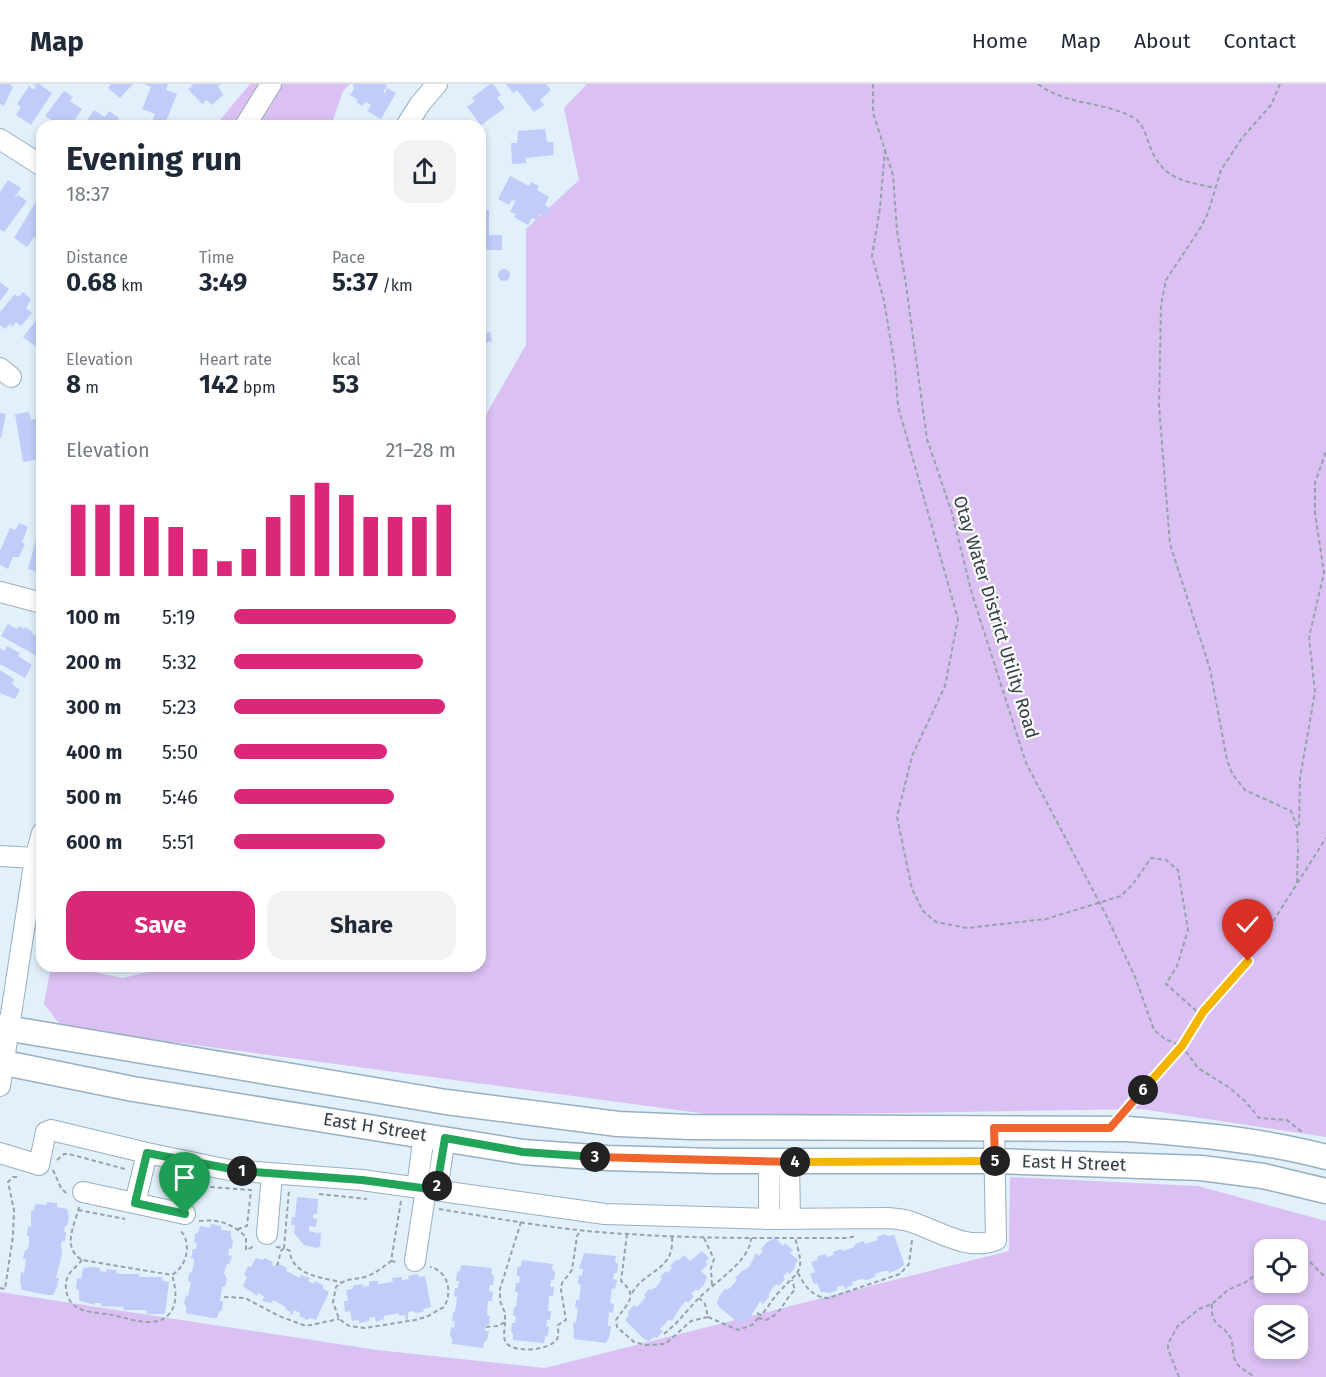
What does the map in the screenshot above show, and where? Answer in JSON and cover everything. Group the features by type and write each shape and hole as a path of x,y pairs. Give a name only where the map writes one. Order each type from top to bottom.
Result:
{"main road":[{"name":"East H Street","path":"5,1028 446,1102 618,1125 1110,1128 1202,1135 1292,1148 1326,1157"},
{"name":"East H Street","path":"2,1062 133,1089 533,1153 607,1158 779,1162 996,1161 1201,1167 1263,1176 1326,1191"}],"street":[{"path":"249,120 271,84"},
{"path":"410,120 437,84"},
{"path":"0,139 36,162"},
{"path":"0,592 36,601"},
{"path":"0,856 34,867"},
{"path":"0,1086 5,1028 33,924 36,858"},
{"path":"0,866 34,867"},
{"path":"0,1153 39,1165 46,1132 51,1130 229,1170 362,1180 605,1214 889,1218 907,1220 957,1241 989,1243 996,1240 994,1128"},
{"path":"412,1263 427,1189 434,1136"},
{"path":"129,1211 147,1153"},
{"path":"779,1162 790,1218"},
{"path":"770,1218 779,1162"},
{"path":"266,1242 272,1174"},
{"path":"78,1200 188,1220"}],"path":[{"name":"Otay Water District Utility Road","path":"873,84 873,113 893,175 897,231 927,439 952,513 972,594 1026,763 1100,903 1135,976 1154,1030 1165,1039 1182,1046 1198,1068 1230,1088 1259,1118 1287,1120 1306,1135"},
{"path":"1038,84 1068,100 1123,113 1136,120 1143,129 1153,156 1162,169 1182,181 1215,188"},
{"path":"1280,84 1271,105 1242,138 1221,170 1208,213 1166,280 1161,305 1159,406 1170,544 1210,669 1227,760 1233,775 1245,790 1291,811 1298,827 1298,847"},
{"path":"885,149 873,256 884,301 895,367 898,406 958,619 945,686 912,756 897,817 912,889 923,911 936,922 967,928 1046,919 1121,896 1133,884 1151,858 1166,860 1178,870 1188,930 1177,966 1166,984 1201,1015"},
{"path":"1297,883 1300,778 1315,692 1309,637 1324,573 1315,513 1315,483 1326,451"},
{"path":"1110,1128 1182,1046 1201,1015 1248,961 1326,838"},
{"path":"48,1172 59,1158 69,1154 132,1171"},
{"path":"52,1167 61,1188 78,1200 129,1211"},
{"path":"150,1174 210,1187 251,1190 247,1226 238,1229"},
{"path":"0,1288 5,1289 13,1236 14,1210 8,1182 13,1177 18,1177"},
{"path":"277,1266 280,1251 284,1248 289,1190"},
{"path":"78,1200 70,1238 76,1255 82,1260 172,1275"},
{"path":"391,1261 412,1263 438,1269 443,1273 448,1289 444,1307 415,1320 364,1328 349,1326 339,1319 335,1311 336,1287 349,1279 364,1278 377,1272 391,1261 401,1201"},
{"path":"172,1275 181,1267 187,1248 186,1237 181,1231 188,1220 215,1220 228,1223 238,1229 246,1237 246,1250 266,1242 284,1248 290,1251 290,1259 297,1267 316,1277 341,1282"},
{"path":"521,1222 500,1289 500,1301 505,1313 506,1341 514,1348 544,1348 558,1337 558,1324 566,1320 561,1298 562,1283 572,1270 580,1230"},
{"path":"798,1273 804,1284 817,1297 823,1298 886,1279 906,1270 911,1256 913,1232"},
{"path":"627,1234 621,1281 632,1293"},
{"path":"672,1236 672,1254 663,1265 639,1284 616,1320 617,1327 634,1342 646,1345 665,1344 691,1321 708,1317 738,1330 752,1324 769,1308 778,1293 798,1273 800,1257 795,1238"},
{"path":"704,1238 714,1259 711,1268 712,1287"},
{"path":"664,1334 676,1325 699,1298 722,1281 747,1252 751,1246 751,1238"},
{"path":"82,1260 69,1275 67,1281 68,1298 72,1304 83,1310 153,1322 166,1317 174,1305 176,1288 172,1275"},
{"path":"1308,1260 1326,1278"},
{"path":"1179,1377 1168,1349 1177,1327 1199,1309 1212,1304 1228,1290 1254,1276"},
{"path":"758,1318 766,1320 781,1311 795,1290 792,1280"},
{"path":"224,1298 245,1298 279,1316 306,1326 339,1319"},
{"path":"699,1298 705,1304 708,1317"},
{"path":"1212,1304 1213,1318 1231,1340 1232,1353 1236,1362 1254,1377"},
{"path":"757,1313 761,1315"},
{"path":"486,1326 498,1326 505,1322"}],"shaded area":[{"path":"250,84 350,84 343,91 333,120 220,120"},
{"path":"587,84 1326,84 1326,1137 1141,1109 722,1116 62,1027 44,1004 50,972 93,972 123,978 148,972 486,972 486,415 526,345 526,229 579,180 564,108"},
{"path":"1010,1177 1198,1186 1326,1221 1326,1377 0,1377 0,1292 377,1350 545,1368 1009,1251"}],"building":[{"path":"0,84 10,84 13,87 4,106 0,104"},
{"path":"32,84 39,84 52,93 31,125 16,115 21,107 17,104 29,86 34,90 36,86"},
{"path":"111,84 133,84 120,98 108,88"},
{"path":"144,84 168,84 166,90 177,94 166,120 153,120 155,114 142,109 151,87"},
{"path":"192,84 221,84 218,86 223,95 212,105 207,100 202,104 188,89 193,86"},
{"path":"353,84 385,84 387,86 383,92 385,93 387,88 396,93 381,119 367,111 371,105 366,102 362,106 350,95 354,89"},
{"path":"493,84 501,95 497,98 505,108 486,121 477,120 467,107 475,101 472,98"},
{"path":"506,84 546,84 551,90 540,100 544,105 534,112 517,90 513,93"},
{"path":"64,91 73,97 70,101 82,109 75,120 51,120 45,116"},
{"path":"94,110 105,117 109,111 119,118 118,120 87,120"},
{"path":"545,129 547,142 553,142 554,155 526,158 526,163 512,164 511,143 517,143 518,131"},
{"path":"510,176 529,186 531,182 539,186 537,190 549,197 545,205 551,209 547,217 540,214 537,220 532,218 528,225 514,217 516,214 510,212 517,198 509,205 498,199"},
{"path":"8,180 21,188 14,198 18,195 27,201 4,232 0,229 0,192"},
{"path":"36,204 36,238 34,237 27,247 14,238"},
{"path":"486,210 489,210 489,235 502,235 502,250 486,250"},
{"path":"506,269 510,275 506,281 502,281 498,273"},
{"path":"0,282 9,289 0,301"},
{"path":"23,292 31,299 26,308 32,313 21,326 16,322 12,327 10,324 5,329 0,325 0,312 15,294 18,297"},
{"path":"36,321 35,346 23,337"},
{"path":"490,332 492,341 486,343 486,333"},
{"path":"29,412 31,420 36,419 36,460 23,462 15,414"},
{"path":"0,413 6,414 1,438 0,438"},
{"path":"19,523 28,527 22,542 25,544 19,557 13,557 8,569 0,565 0,551 10,528 16,530"},
{"path":"36,540 36,571 28,569"},
{"path":"8,624 17,629 19,626 24,629 25,627 36,636 36,655 1,636"},
{"path":"7,646 20,653 18,656 32,665 25,678 0,664 0,648 4,651"},
{"path":"0,670 14,679 12,684 20,690 15,699 0,693"},
{"path":"297,1197 318,1199 317,1214 313,1214 313,1218 317,1219 316,1227 309,1226 309,1231 321,1232 320,1246 317,1248 304,1245 294,1233 295,1225 291,1225 292,1217 295,1217"},
{"path":"47,1202 57,1203 57,1207 67,1209 69,1217 64,1232 66,1232 65,1241 62,1241 61,1246 62,1254 56,1278 59,1278 53,1295 22,1290 20,1281 21,1272 24,1273 25,1250 29,1245 29,1236 27,1236 28,1226 31,1227 31,1211 34,1210 35,1204 46,1205"},
{"path":"211,1224 221,1226 221,1230 231,1231 233,1240 232,1249 229,1248 228,1255 232,1256 224,1273 227,1279 225,1287 222,1287 220,1301 223,1301 222,1310 217,1318 186,1313 184,1304 191,1282 188,1281 189,1273 192,1272 194,1264 194,1259 191,1258 197,1243 194,1242 195,1234 198,1233 200,1226 210,1228"},
{"path":"885,1234 894,1235 903,1260 904,1265 897,1270 889,1273 884,1271 867,1280 852,1282 853,1285 847,1289 843,1285 837,1287 838,1290 830,1293 821,1292 817,1283 814,1284 810,1274 815,1272 811,1262 817,1260 818,1256 834,1255 833,1252 841,1249 842,1251 847,1250 864,1241 865,1244 878,1240 877,1237"},
{"path":"775,1238 783,1246 785,1243 793,1250 790,1253 798,1260 795,1268 790,1274 787,1272 779,1286 777,1284 773,1287 763,1304 760,1301 748,1321 745,1320 740,1324 719,1307 717,1303 720,1295 726,1288 727,1290 731,1287 741,1272 750,1266 756,1253 759,1256 767,1242"},
{"path":"702,1251 709,1258 705,1262 708,1264 701,1271 707,1277 704,1285 691,1294 694,1296 688,1303 686,1301 682,1305 672,1321 669,1319 660,1329 663,1331 657,1338 654,1337 649,1341 644,1339 625,1320 629,1315 628,1312 634,1305 636,1307 639,1305 649,1289 656,1287 662,1279 660,1277 666,1271 668,1273 672,1268 670,1266 676,1260 684,1255 690,1261"},
{"path":"584,1253 616,1256 615,1262 618,1264 617,1273 614,1273 613,1279 617,1280 615,1289 612,1288 610,1303 614,1304 613,1313 609,1312 610,1335 606,1343 574,1339 573,1322 576,1323 578,1309 575,1308 576,1300 579,1300 581,1285 578,1284 579,1275 582,1276 583,1269 579,1269"},
{"path":"256,1258 262,1260 265,1258 273,1262 272,1265 278,1267 279,1264 287,1268 286,1271 300,1278 301,1275 310,1278 308,1281 314,1284 315,1281 323,1285 323,1289 329,1292 316,1320 310,1318 307,1320 294,1310 292,1315 285,1309 286,1307 273,1300 272,1303 262,1301 264,1296 258,1293 257,1296 243,1286 248,1266 251,1267"},
{"path":"522,1260 553,1264 554,1280 551,1280 550,1287 554,1287 553,1296 549,1296 548,1311 551,1311 550,1320 547,1320 546,1326 549,1327 548,1335 544,1343 513,1340 511,1331 512,1323 515,1323 516,1316 513,1316 518,1292 515,1292 516,1283 519,1283 520,1277 517,1276 517,1268 521,1266"},
{"path":"461,1265 492,1268 493,1285 490,1285 489,1291 493,1292 492,1301 488,1301 487,1315 490,1316 489,1325 486,1325 485,1331 489,1331 483,1348 452,1344 450,1336 451,1327 454,1328 455,1321 452,1321 457,1297 454,1296 459,1281 456,1281 457,1272 460,1271"},
{"path":"83,1268 100,1268 100,1271 106,1272 107,1269 116,1270 116,1273 121,1274 139,1274 139,1277 162,1277 163,1281 169,1282 165,1314 147,1314 147,1311 143,1310 124,1310 123,1307 101,1306 101,1303 95,1303 95,1305 81,1301 79,1290 76,1289 77,1278 81,1279"},
{"path":"417,1274 419,1277 425,1276 431,1307 424,1309 423,1312 408,1312 408,1320 405,1315 399,1316 399,1313 384,1316 384,1319 376,1322 375,1317 360,1323 358,1320 352,1321 350,1311 345,1312 344,1301 348,1301 346,1290 352,1289 354,1285 369,1286 371,1281 378,1281 378,1284 393,1282 392,1278 409,1279 408,1276"}],"route":[{"path":"185,1214 135,1203 147,1153 229,1170 362,1180 437,1190 445,1138 523,1152 607,1158 769,1162 996,1161 994,1128 1110,1128 1182,1046 1203,1012 1248,961"}]}
